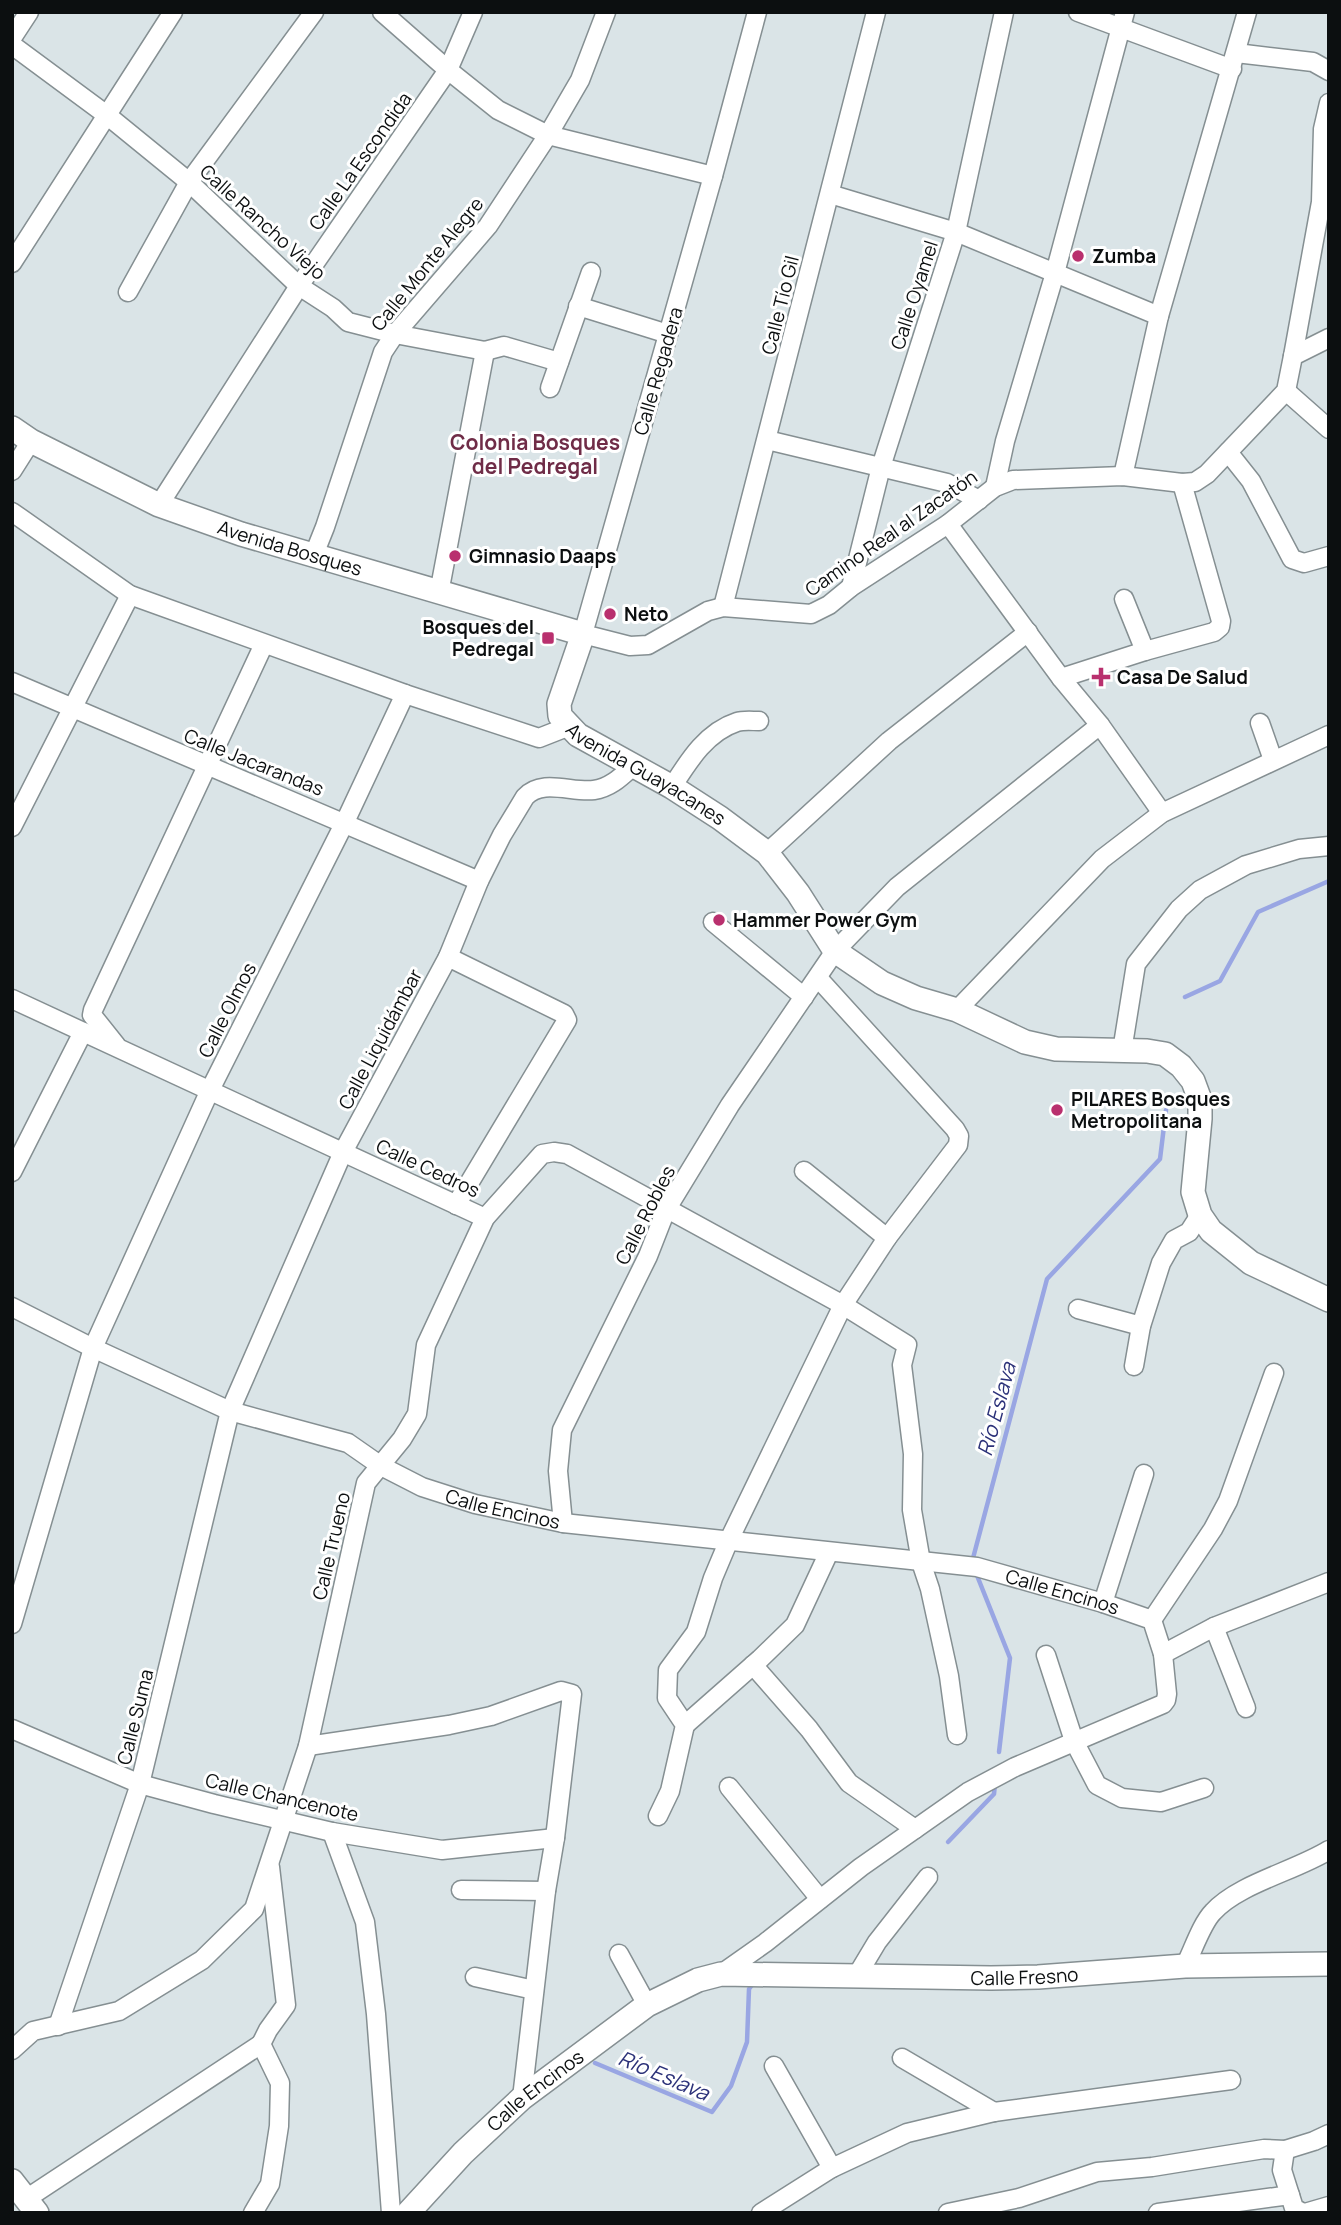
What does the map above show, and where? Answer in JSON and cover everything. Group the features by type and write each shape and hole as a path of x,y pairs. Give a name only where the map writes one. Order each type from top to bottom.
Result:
{"street":[{"path":"12,38 29,12"},
{"path":"12,263 173,12"},
{"path":"128,292 189,182 314,12"},
{"path":"382,12 498,110 548,135 713,176"},
{"name":"Calle La Escondida","path":"159,505 299,286 448,70 474,12"},
{"name":"Calle Monte Alegre","path":"313,557 383,352 395,334 488,226 548,135 580,80 606,12"},
{"name":"Calle Regadera","path":"567,727 560,716 559,704 583,634 757,12"},
{"name":"Calle Tío Gil","path":"723,607 876,12"},
{"name":"Calle Oyamel","path":"851,587 881,467 956,232 1004,12"},
{"path":"1078,12 1123,21 1234,61 1313,62 1329,71"},
{"path":"1123,477 1159,316 1247,12"},
{"path":"995,487 1005,441 1055,274 1123,21"},
{"name":"Calle Rancho Viejo","path":"12,44 108,116 189,182 299,286 333,308 348,322 485,351 504,346 559,362"},
{"path":"1061,678 1220,628 1221,621 1182,483 1195,482 1206,474 1286,391 1321,202 1323,129 1329,103"},
{"path":"830,194 956,232 1159,316"},
{"path":"550,388 591,272"},
{"path":"578,306 668,334"},
{"path":"1293,356 1329,338"},
{"path":"439,593 485,351"},
{"path":"1286,391 1329,429"},
{"name":"Avenida Bosques","path":"12,428 31,442 159,505 313,557 583,634"},
{"path":"767,440 947,483 979,500"},
{"path":"12,471 31,442"},
{"path":"1228,452 1251,481 1292,559 1304,563 1329,556"},
{"name":"Camino Real al Zacatón","path":"583,634 630,646 648,645 708,611 723,607 811,614 829,605 851,587 948,524 995,487 1013,480 1123,477 1182,483"},
{"name":"Avenida Guayacanes","path":"12,512 130,595 405,694 539,738 567,727 632,767 672,787 767,853 835,951 882,983 916,998 957,1010 1024,1042 1056,1049 1147,1051 1165,1054 1181,1066 1193,1081 1200,1100 1193,1192 1200,1215"},
{"path":"948,524 1163,813"},
{"path":"12,827 130,595"},
{"path":"1124,600 1145,651"},
{"path":"767,853 897,734 1028,632"},
{"path":"119,1048 92,1015 93,1010 264,644"},
{"name":"Calle Jacarandas","path":"12,682 479,881"},
{"name":"Calle Olmos","path":"12,1624 93,1348 210,1090 345,822 405,694"},
{"path":"672,787 688,760 713,735 738,722 759,721"},
{"path":"1260,723 1273,760"},
{"name":"Calle Robles","path":"563,1523 558,1471 562,1430 648,1256 666,1210 730,1105 835,951 897,887 1100,725"},
{"path":"957,1010 1102,859 1163,813 1329,736"},
{"name":"Calle Liquidámbar","path":"230,1411 343,1152 448,957 479,881 515,811 530,791 549,787 594,790 617,781 632,767"},
{"path":"1122,1051 1136,964 1179,909 1200,890 1246,865 1300,849 1329,846"},
{"path":"713,922 804,998"},
{"path":"448,957 564,1014 567,1020 456,1205"},
{"path":"685,1725 667,1698 668,1670 696,1632 713,1578 729,1540 843,1305 887,1238 958,1145 958,1136 928,1097 818,978"},
{"name":"Calle Cedros","path":"12,999 485,1218 542,1154 567,1154 843,1305 906,1345 902,1365 913,1454 912,1510 921,1562"},
{"path":"12,1172 83,1032"},
{"path":"804,1171 887,1238"},
{"path":"1134,1366 1141,1326 1155,1278 1171,1244 1192,1229 1200,1215 1211,1231 1251,1263 1329,1300"},
{"name":"Calle Trueno","path":"282,1821 308,1746 366,1483 402,1439 416,1414 426,1345 485,1218"},
{"name":"Calle Encinos","path":"12,1307 93,1348 230,1411 348,1443 381,1466 422,1488 475,1504 563,1523 972,1566 1152,1620 1163,1654 1167,1694 1163,1704 1015,1767 968,1792 860,1867 721,1973 698,1980 646,2005 522,2098 463,2152 408,2213"},
{"path":"1078,1309 1141,1326"},
{"path":"1152,1620 1228,1502 1274,1373"},
{"name":"Calle Suma","path":"58,2026 140,1784 230,1411"},
{"path":"1102,1603 1144,1474"},
{"path":"658,1816 670,1791 685,1725 795,1625 829,1552"},
{"path":"921,1562 930,1589 949,1676 957,1735"},
{"path":"1163,1654 1214,1627 1329,1582"},
{"path":"1214,1627 1246,1708"},
{"path":"1046,1655 1074,1741 1097,1785 1122,1798 1161,1801 1203,1787"},
{"path":"753,1665 810,1729 849,1783 915,1829"},
{"path":"308,1746 449,1725 491,1716 561,1691 572,1694 522,2098"},
{"name":"Calle Chancenote","path":"12,1729 140,1784 332,1832 442,1850 555,1838"},
{"path":"729,1787 820,1899"},
{"path":"12,2050 33,2031 119,2011 202,1960 254,1909 282,1821"},
{"path":"332,1832 365,1922 376,2014 391,2213"},
{"path":"1185,1966 1211,1913 1232,1896 1313,1860 1329,1850"},
{"path":"25,2198 261,2044 286,2005 270,1863"},
{"path":"856,1976 877,1941 928,1877"},
{"path":"461,1890 546,1891"},
{"path":"619,1954 646,2005"},
{"name":"Calle Fresno","path":"721,1973 1038,1977 1185,1966 1329,1964"},
{"path":"475,1977 534,1990"},
{"path":"253,2213 270,2184 279,2126 280,2083 261,2044"},
{"path":"902,2058 994,2112"},
{"path":"774,2066 832,2168"},
{"path":"761,2213 832,2168 908,2133 994,2112 1231,2080"},
{"path":"947,2213 1019,2199 1097,2172 1152,2167 1264,2149 1284,2150 1329,2134"},
{"path":"1284,2150 1282,2170 1294,2208 1304,2213 1329,2206"},
{"path":"1158,2213 1290,2195"}],"waterway":[{"name":"Río Eslava","path":"1185,997 1220,981 1258,912 1329,881"},
{"name":"Río Eslava","path":"972,1562 1047,1279 1160,1159 1166,1110"},
{"name":"Río Eslava","path":"976,1573 1010,1658 999,1752"},
{"name":"Río Eslava","path":"948,1842 994,1794 995,1784"},
{"name":"Río Eslava","path":"595,2063 712,2112 731,2086 747,2042 749,1989 752,1985"}],"place":[{"name":"Zumba","path":"1078,256"},
{"name":"Gimnasio Daaps","path":"455,556"},
{"name":"Neto","path":"610,614"},
{"name":"Bosques del Pedregal","path":"548,638"},
{"name":"Casa De Salud","path":"1101,677"},
{"name":"Hammer Power Gym","path":"719,920"},
{"name":"PILARES Bosques Metropolitana","path":"1057,1110"}],"district":[{"name":"Colonia Bosques del Pedregal","path":"535,454"}]}
